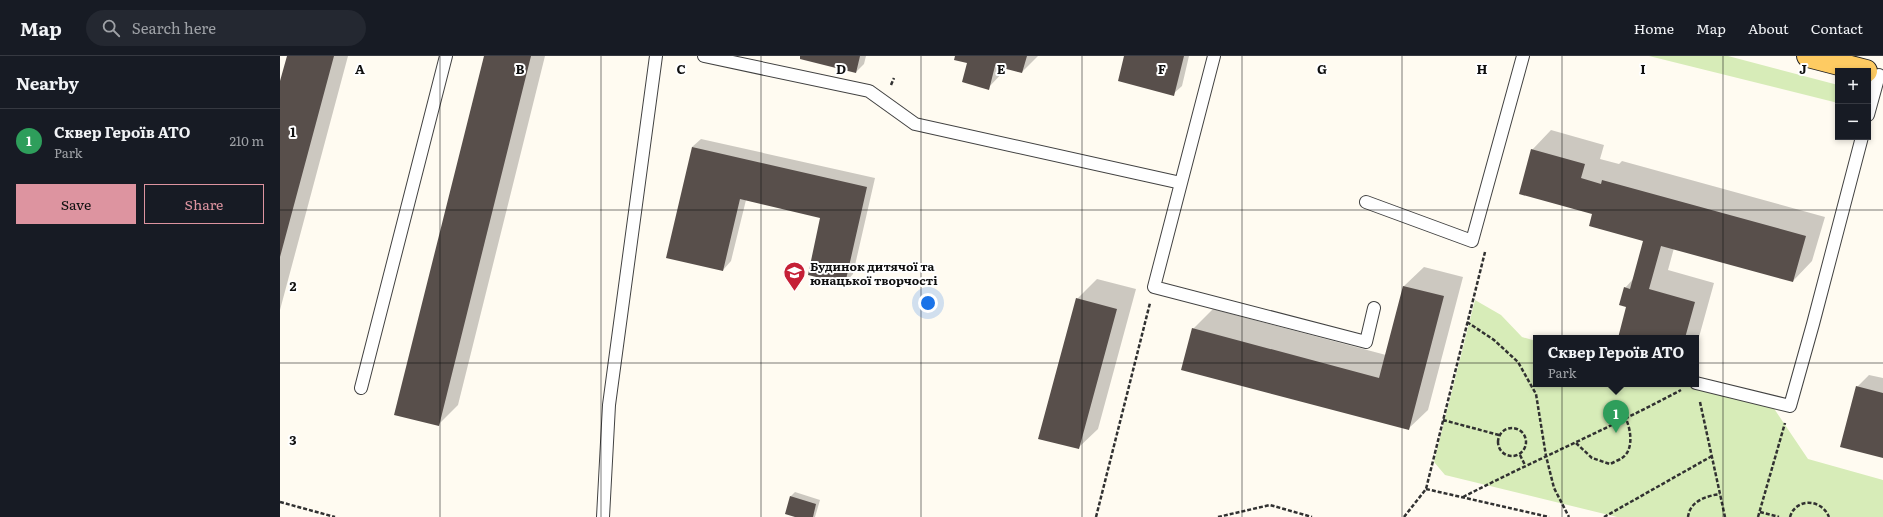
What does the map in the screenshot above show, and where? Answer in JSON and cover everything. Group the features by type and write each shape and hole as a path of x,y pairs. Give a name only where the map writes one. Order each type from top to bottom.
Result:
{"main road":[{"path":"1808,56 1874,73"}],"lane":[{"path":"361,388 446,56"},
{"path":"603,517 608,405 656,56"},
{"path":"704,56 869,91 915,124 1181,183"},
{"path":"1214,56 1154,287 1366,342 1374,308"},
{"path":"1366,202 1472,241 1523,56"},
{"path":"1870,104 1874,73"},
{"path":"1699,387 1790,406 1814,324 1861,140"}],"path":[{"path":"890,89 894,78"},
{"path":"1404,517 1426,489 1442,420 1487,246"},
{"path":"1096,517 1154,287"},
{"path":"1467,322 1494,340 1518,362 1536,394 1546,456 1554,488 1569,517"},
{"path":"1463,497 1525,465 1626,419 1687,387"},
{"path":"1699,398 1725,517"},
{"path":"1758,517 1790,406"},
{"path":"1576,442 1592,458 1610,464 1623,458 1630,446 1630,429 1626,419"},
{"path":"1442,420 1499,435"},
{"path":"1511,428 1524,434 1526,438 1525,447 1520,455 1511,457 1502,453 1498,445 1499,435 1502,432 1511,428"},
{"path":"1520,455 1525,465"},
{"path":"1604,517 1712,456"},
{"path":"1426,489 1549,517"},
{"path":"1688,517 1692,506 1706,496 1720,494"},
{"path":"280,502 335,517"},
{"path":"1790,517 1796,508 1808,502 1820,505 1826,510 1829,517"},
{"path":"1218,517 1270,505 1312,517"},
{"path":"1760,512 1779,517"}],"green space":[{"path":"1649,56 1728,56 1835,84 1835,102"},
{"path":"1475,300 1501,315 1522,337 1533,340 1533,387 1699,386 1773,407 1808,459 1883,480 1883,517 1617,517 1445,475 1434,462"}],"building":[{"path":"287,56 334,56 280,257 280,81"},
{"path":"484,56 531,56 439,426 394,415"},
{"path":"800,56 860,56 856,73 800,59"},
{"path":"955,56 1027,56 1022,73 995,66 989,90 962,82 967,63 954,60"},
{"path":"1124,56 1184,56 1174,96 1118,81"},
{"path":"692,147 867,187 845,284 808,275 820,218 740,199 723,271 666,258"},
{"path":"1531,149 1585,164 1581,178 1601,184 1602,180 1806,236 1793,282 1661,246 1649,289 1695,302 1686,335 1619,335 1626,307 1619,305 1624,287 1630,289 1643,241 1589,226 1592,214 1519,194"},
{"path":"1403,286 1444,296 1409,430 1181,370 1192,328 1379,378"},
{"path":"1076,298 1117,309 1079,449 1038,439"},
{"path":"1856,386 1883,393 1883,458 1840,447"},
{"path":"790,496 816,504 813,517 795,517 785,514"}],"place":[{"name":"Будинок дитячої та юнацької творчості","path":"794,292"},
{"name":"Сквер Героїв АТО","path":"1616,433"}]}
